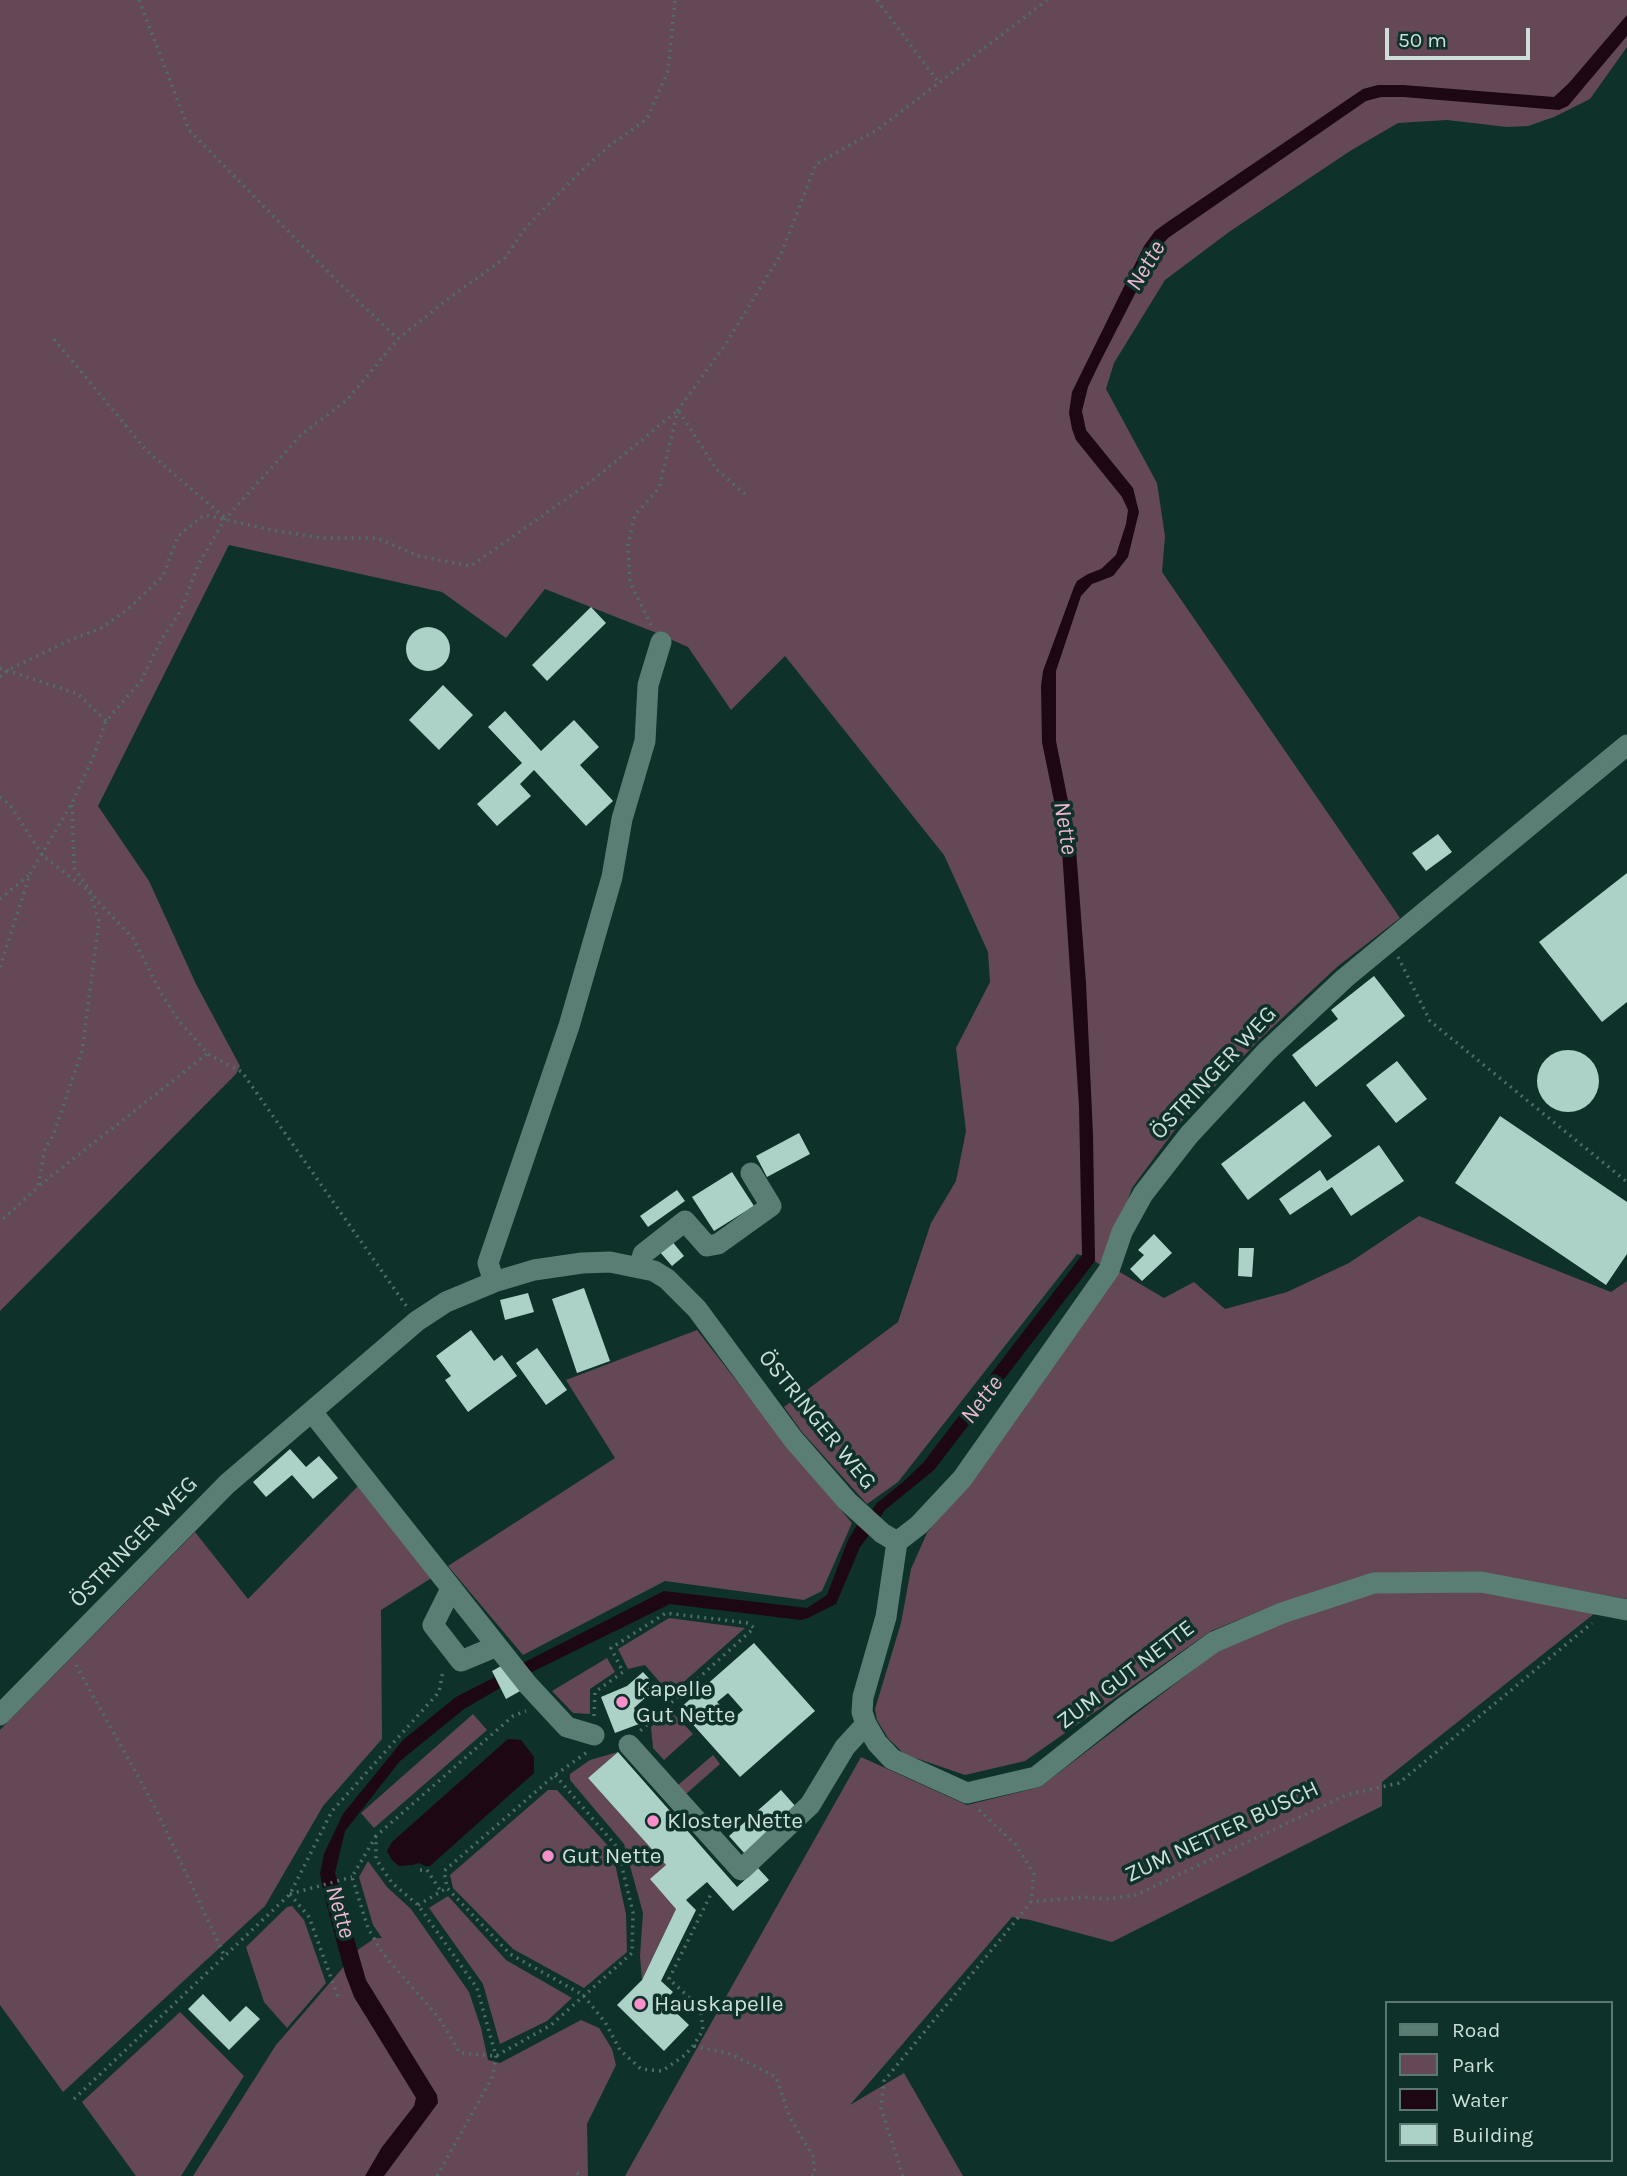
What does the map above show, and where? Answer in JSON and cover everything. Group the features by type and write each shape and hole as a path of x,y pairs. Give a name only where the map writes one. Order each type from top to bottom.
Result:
{"street":[{"path":"494,1282 488,1263 569,1026 612,877 622,819 645,741 648,685 661,642"},
{"name":"ÖSTRINGER WEG","path":"0,1715 227,1484 416,1321 446,1302 494,1282 534,1270 610,1262 654,1270 697,1309 793,1439 847,1501 890,1537 919,1525 961,1479 1109,1270 1122,1232 1143,1194 1189,1135 1267,1051 1389,940 1627,746"},
{"path":"640,1266 643,1254 685,1221 707,1246 718,1244 771,1206 751,1172"},
{"path":"312,1412 544,1704 567,1727 594,1735"},
{"path":"890,1537 886,1618 863,1697 862,1712 877,1743 892,1759 967,1793"},
{"name":"ZUM GUT NETTE","path":"967,1793 1036,1777 1123,1708 1214,1642 1282,1613 1374,1583 1481,1582 1627,1610"},
{"path":"451,1589 433,1625 461,1661 500,1651"},
{"path":"629,1745 741,1870 810,1805 845,1747 866,1724"}],"path":[{"path":"139,0 189,130 338,282 398,339"},
{"path":"0,899 30,874 43,856 72,803 106,721 141,681 161,640 180,612 199,564 225,519 302,435 346,400 398,339 505,258 526,227 581,171 609,146 647,119 668,71 675,0"},
{"path":"877,0 939,83"},
{"path":"0,677 8,670 101,628 127,610 163,576 178,536 204,515 321,538 377,538 418,556 471,566 593,480 678,410 725,345 780,254 816,164 877,130 1047,0"},
{"path":"54,339 146,450 225,519"},
{"path":"678,410 717,470 745,494"},
{"path":"661,642 630,582 628,544 635,515 659,488 678,410"},
{"path":"0,668 78,694 106,721"},
{"path":"0,797 9,805 43,856 89,891 99,921 82,1051 53,1136 45,1148 38,1187"},
{"path":"72,803 74,868 99,903 133,937 161,993 179,1021 208,1054 242,1072 416,1321"},
{"path":"0,967 30,874"},
{"path":"1389,940 1430,1021 1627,1182"},
{"path":"0,1222 38,1187 208,1054"},
{"name":"ZUM NETTER BUSCH","path":"1031,1902 1083,1897 1110,1899 1136,1895 1346,1795 1399,1783 1604,1613 1605,1605"},
{"path":"629,1745 645,1725 754,1628 748,1623 666,1613 611,1648 623,1672 594,1692 594,1735 588,1751 555,1775 444,1871 447,1888 510,1954 583,1995 605,2022 620,2050 641,2069 662,2071 685,2055 703,2030 701,2013 692,2000 669,1979 711,1894"},
{"path":"74,2099 290,1894 332,1811 439,1692 449,1645"},
{"path":"66,1648 156,1810 225,1957"},
{"path":"290,1894 352,1877 376,1836 513,1716 544,1704"},
{"path":"352,1877 368,1928 383,1954 439,2018 460,2053 496,2056 551,2025 632,1954 633,1912 617,1847 555,1775"},
{"path":"903,2176 881,2108 884,2081 1031,1902 1034,1874 1016,1845 982,1815 967,1793"},
{"path":"376,1836 376,1859 392,1882 418,1905 477,1988 496,2056 493,2076 437,2176"},
{"path":"419,1870 427,1870 442,1893"},
{"path":"418,1905 447,1888"},
{"path":"290,1894 309,1917 338,1997"},
{"path":"693,2046 731,2054 776,2077 790,2118 813,2156 813,2175"}],"green space":[{"path":"0,0 1627,0 1627,47 1590,99 1554,117 1528,126 1507,127 1447,120 1398,123 1350,151 1229,232 1165,280 1114,363 1106,389 1157,483 1165,536 1162,572 1400,918 1337,967 1260,1039 1180,1123 1132,1188 1105,1268 1090,1258 1077,1254 898,1482 867,1504 802,1432 784,1407 898,1322 931,1223 956,1181 966,1131 956,1048 990,982 988,952 944,855 785,656 731,710 688,647 545,589 506,638 442,592 229,545 98,806 149,881 196,984 240,1066 236,1074 0,1311"},
{"path":"1419,1216 1611,1292 1627,1281 1627,1599 1477,1572 1282,1602 1211,1631 1025,1761 965,1775 904,1754 888,1738 877,1720 875,1709 901,1623 911,1569 927,1533 965,1485 1118,1271 1164,1298 1194,1282 1225,1309 1287,1292 1349,1263"},
{"path":"697,1330 784,1442 852,1523 822,1591 804,1600 665,1581 523,1655 448,1566 615,1458 566,1380"},
{"path":"358,1486 433,1577 381,1610 382,1739 323,1806 265,1906 63,2092 0,2005 0,1730 195,1532 248,1599"},
{"path":"1482,1591 1595,1613 1382,1782 1382,1806 1112,1942 1012,1917 850,2105 904,2073 963,2176 625,2176 861,1757 967,1805 1040,1787 1218,1651 1286,1621 1379,1592"},
{"path":"669,1618 745,1628 670,1694 645,1665 628,1669 618,1649"},
{"path":"607,1658 615,1672 590,1689 590,1714 573,1713 552,1691"},
{"path":"670,1710 693,1734 664,1760 653,1748 651,1727"},
{"path":"473,1714 487,1730 374,1828 361,1813"},
{"path":"618,1752 588,1778 666,1865 676,1909 642,1980 640,1956 643,1913 624,1844 570,1780 570,1774 590,1760"},
{"path":"713,1755 720,1764 686,1794 678,1785"},
{"path":"548,1790 557,1790 612,1850 626,1914 627,1952 584,1988 513,1949 453,1888 450,1875"},
{"path":"368,1861 387,1887 411,1909 469,1992 488,2060 500,2063 581,2020 599,2028 612,2049 616,2065 587,2124 588,2176 193,2176 276,2045 359,1949 375,1938 382,1938 373,1925 359,1877"},
{"path":"448,1896 506,1960 572,1998 547,2021 500,2044 483,1984 429,1908"},
{"path":"292,1906 304,1920 326,1983 287,2028 264,2002 246,1947 287,1907"},
{"path":"180,2012 244,2076 181,2176 136,2176 82,2102"}],"water":[{"name":"Nette","path":"1627,15 1627,36 1568,106 1559,110 1404,97 1381,97 1366,101 1168,238 1158,249 1099,364 1088,387 1082,411 1086,430 1133,488 1139,512 1128,557 1113,576 1092,584 1081,596 1056,671 1056,741 1075,836 1086,983 1095,1261 934,1470 885,1510 878,1521 869,1514 877,1503 923,1463 1082,1255 1079,1106 1061,835 1042,742 1041,686 1043,671 1077,581 1101,569 1116,555 1126,524 1128,510 1122,497 1076,440 1069,413 1072,392 1144,246 1155,231 1166,223 1363,89 1378,85 1403,85 1554,97"},
{"path":"857,1525 870,1534 860,1547 836,1604 808,1618 801,1620 670,1604 528,1674 521,1664 664,1591 807,1608 827,1595 848,1540"},
{"name":"Nette","path":"495,1677 500,1688 464,1709 400,1761 345,1831 335,1873 366,1980 437,2095 438,2103 384,2176 365,2176 382,2147 414,2106 416,2098 354,1997 345,1973 320,1874 324,1854 343,1814 403,1740 456,1697"},
{"path":"508,1739 521,1740 534,1757 534,1773 430,1866 419,1863 399,1866 392,1860 387,1851 392,1842"}],"building":[{"path":"591,607 606,623 547,681 532,665"},
{"path":"428,627 443,634 450,649 443,664 428,671 413,664 406,649 413,634"},
{"path":"443,685 473,715 439,750 409,720"},
{"path":"505,711 541,751 574,720 599,747 580,765 613,801 586,826 534,770 520,784 531,796 497,826 477,804 522,763 488,727"},
{"path":"1438,834 1452,852 1426,871 1412,853"},
{"path":"1627,873 1627,1002 1602,1022 1539,942"},
{"path":"1374,976 1405,1016 1316,1087 1292,1055 1338,1019 1331,1010"},
{"path":"1568,1050 1590,1059 1599,1081 1590,1103 1568,1112 1546,1103 1537,1081 1546,1059"},
{"path":"1397,1061 1427,1099 1396,1123 1366,1085"},
{"path":"1304,1101 1332,1136 1248,1200 1221,1164"},
{"path":"1500,1116 1627,1202 1627,1254 1606,1285 1455,1183"},
{"path":"799,1133 810,1154 767,1177 756,1156"},
{"path":"1379,1145 1404,1181 1351,1216 1332,1187 1290,1215 1279,1199 1320,1170 1327,1181"},
{"path":"732,1172 754,1206 714,1231 692,1197"},
{"path":"677,1190 685,1201 648,1227 640,1216"},
{"path":"1154,1234 1172,1253 1142,1281 1130,1269 1144,1255 1138,1250"},
{"path":"671,1240 684,1256 672,1266 659,1251"},
{"path":"1239,1248 1254,1248 1252,1277 1238,1276"},
{"path":"584,1288 610,1361 577,1373 552,1299"},
{"path":"528,1293 534,1312 505,1320 500,1300"},
{"path":"471,1330 494,1361 502,1355 517,1376 468,1412 445,1380 451,1376 436,1356"},
{"path":"537,1348 567,1390 546,1405 516,1363"},
{"path":"290,1449 306,1467 319,1456 338,1478 313,1499 292,1475 266,1497 253,1482"},
{"path":"754,1643 815,1711 740,1777 679,1709","holes":["728,1693 743,1710 733,1719 717,1702"]},
{"path":"503,1665 522,1690 506,1699 492,1671"},
{"name":"Kapelle Gut Nette","path":"643,1672 657,1687 634,1708 639,1724 615,1733 601,1697 627,1686"},
{"path":"618,1752 737,1887 758,1868 769,1880 733,1911 707,1882 686,1900 696,1910 661,1981 673,1992 664,2001 689,2025 664,2051 617,2005 642,1980 676,1909 650,1879 666,1865 588,1778"},
{"path":"781,1790 797,1808 745,1854 729,1836"},
{"path":"203,1994 230,2022 246,2006 260,2019 229,2050 188,2009"}],"place":[{"name":"Kapelle Gut Nette","path":"622,1702"},
{"name":"Kloster Nette","path":"653,1821"},
{"name":"Gut Nette","path":"548,1856"},
{"name":"Hauskapelle","path":"640,2004"}]}
